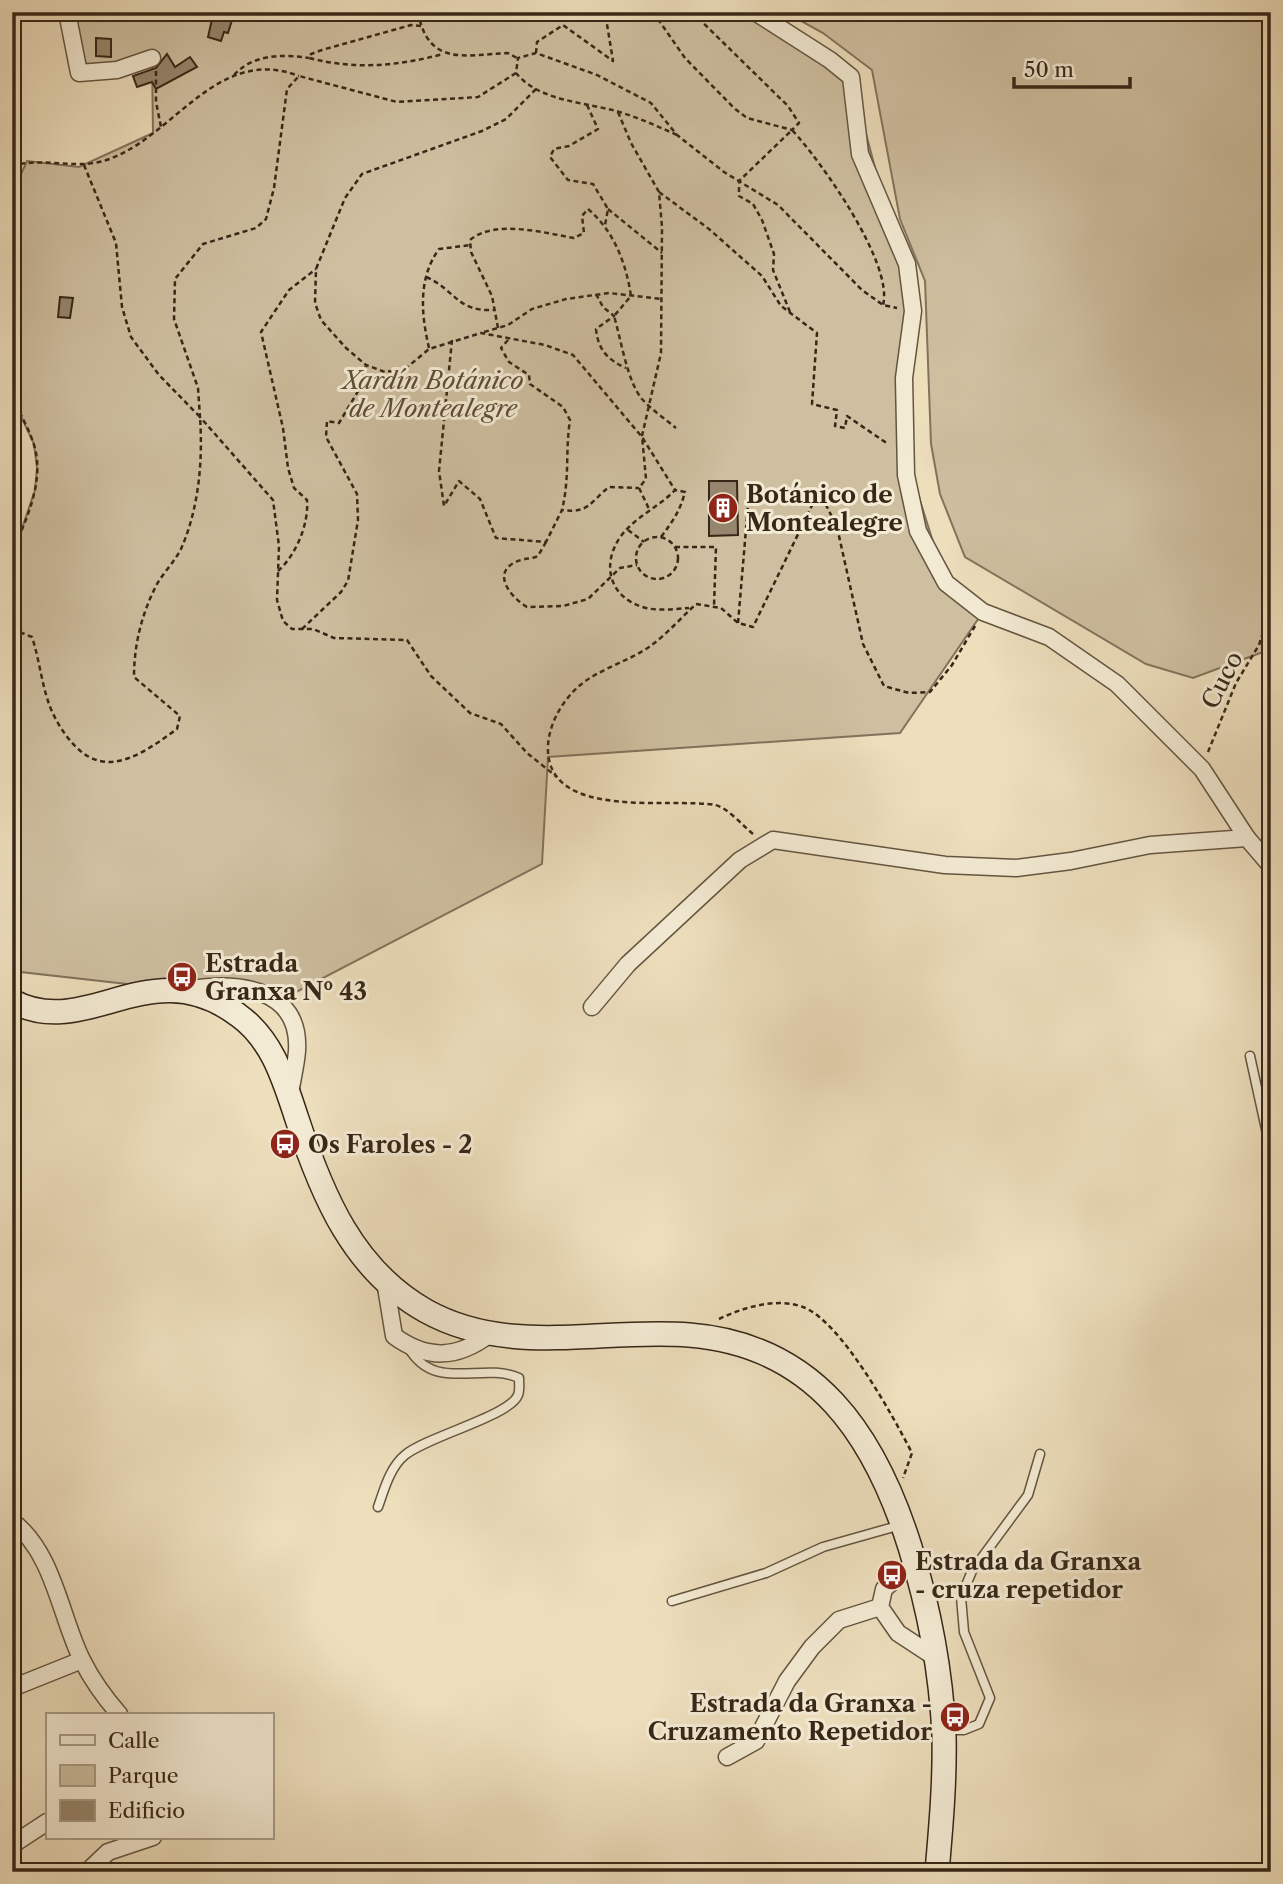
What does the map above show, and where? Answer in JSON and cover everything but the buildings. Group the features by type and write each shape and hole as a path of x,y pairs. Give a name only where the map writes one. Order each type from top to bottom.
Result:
{"main road":[{"path":"12,1002 37,1013 54,1014 136,992 177,991 214,1000 246,1020 269,1048 290,1094 317,1175 350,1242 385,1281 427,1312 490,1334 531,1338 688,1335 726,1342 763,1354 800,1374 823,1391 863,1437 895,1501 929,1615 943,1730 943,1814 937,1872"}],"street":[{"path":"67,12 79,73 117,70 152,58"},
{"path":"755,12 830,60 851,77 860,154 907,264 913,312 904,378 906,475 918,531 946,583 983,612 1049,637 1117,684 1202,769 1247,838 1271,866"},
{"path":"592,1007 628,964 740,860 774,841 805,843 864,855 945,865 1016,868 1071,861 1150,845 1247,838"},
{"path":"177,991 214,985 259,990 279,1001 294,1024 297,1049 290,1094"},
{"path":"385,1281 394,1336 406,1345 433,1354 445,1353 470,1349 490,1334"},
{"path":"12,1521 26,1531 51,1578 82,1660 104,1697 118,1713"},
{"path":"915,1562 884,1589 880,1607 898,1633 936,1658"},
{"path":"727,1757 755,1741 787,1681 813,1647 839,1620 880,1607"},
{"path":"12,1688 82,1660"},
{"path":"12,1845 46,1823"},
{"path":"87,1872 108,1852 147,1839"}],"lane":[{"path":"1250,1056 1271,1152"},
{"path":"378,1507 387,1480 404,1456 444,1433 507,1408 518,1395 519,1378 504,1372 461,1375 438,1372 416,1361 406,1345"},
{"path":"943,1730 964,1730 979,1724 990,1698 964,1632 961,1597 972,1571 1028,1495 1041,1454"},
{"path":"672,1601 766,1573 823,1547 903,1524"}],"path":[{"path":"418,12 421,26 429,41 443,54"},
{"path":"536,53 537,42 563,25 612,61 605,12"},
{"path":"653,12 685,58 734,108 747,118 792,130 809,149 847,203 879,271 886,294 883,305"},
{"path":"692,12 788,106 799,123 739,181 739,195 753,204 762,220 774,254 773,270 790,312"},
{"path":"309,58 311,54 322,50 411,25 421,26"},
{"path":"12,166 27,162 84,165 113,158 161,127 198,94 250,64 273,55 309,58 346,66 366,66 404,63 443,54 509,53 518,58 536,53 597,75 651,103 677,135 739,181 778,205 844,272 883,305 913,312"},
{"path":"152,58 158,79 156,102 161,127"},
{"path":"518,58 516,73 527,86 587,105 617,111 677,135"},
{"path":"233,76 280,69 397,102 478,97 516,73"},
{"path":"12,629 32,637 48,702 65,736 88,759 106,763 124,761 177,729 180,716 134,677 134,656 143,615 158,583 181,549 201,466 198,388 174,319 175,279 203,244 256,228 266,219 274,188 287,89 299,76"},
{"path":"536,89 506,119 482,131 362,174 345,198 316,269 315,303 321,320 346,348 366,365 385,372 405,369 429,349 498,328 532,309 566,299 596,295 663,299"},
{"path":"587,105 598,129 569,146 554,149 550,157 568,180 593,184 608,209 662,254"},
{"path":"617,111 631,144 659,192 709,229 762,276 781,306 817,333 812,404 837,410 835,426 845,428 847,416 906,456"},
{"path":"84,165 116,243 122,307 131,337 159,375 273,500 279,546 277,600 283,621 292,629 313,629 334,638 407,640 431,676 470,713 501,724 527,753 572,789 616,802 718,805 766,845"},
{"path":"639,488 646,479 642,437 661,353 663,299 659,192"},
{"path":"498,328 492,296 471,240 479,233 520,229 538,229 574,238 583,233 582,216 588,209 605,225 627,268 631,296 614,316 596,329 597,343 614,363 626,368"},
{"path":"605,225 608,209"},
{"path":"429,349 421,307 426,277 439,248 471,245"},
{"path":"278,572 290,560 308,514 308,507 307,500 294,488 288,468 283,428 261,332 289,290 316,269"},
{"path":"426,277 438,282 464,306 476,311 494,310"},
{"path":"596,295 603,307 614,316 627,359 626,368 641,398 676,428"},
{"path":"481,333 545,345 573,355 642,437 675,490 685,492 681,508 660,538 644,542 636,553 637,565 647,577 666,577 676,568 675,547"},
{"path":"452,340 439,471 444,506 459,481 480,499 496,538 546,542"},
{"path":"508,340 501,348 509,362 530,375 530,384 563,407 570,420 566,436 569,480 562,510 538,556 520,560 504,578 503,584 527,607 576,603 588,598 620,568 637,565"},
{"path":"302,629 341,592 348,580 358,520 357,494 326,437 326,429 327,421 339,423 360,388 366,365"},
{"path":"12,397 34,444 37,468 35,490 12,552"},
{"path":"562,510 573,512 592,506 609,487 639,488"},
{"path":"639,488 649,511"},
{"path":"738,624 749,494 771,489"},
{"path":"675,490 621,537 610,560 609,577 618,594 632,604 649,609 692,608"},
{"path":"556,778 547,757 549,730 562,706 579,686 649,647 696,604 721,608 738,624 753,627 819,491 837,527 863,644 884,686 909,693 930,692 953,665 983,612"},
{"path":"628,530 644,542"},
{"path":"660,538 675,547 716,547 715,607"},
{"name":"Cuco","path":"1202,769 1236,683 1259,645 1271,607"},
{"path":"688,1335 739,1310 776,1303 804,1307 839,1337 886,1402 912,1453 895,1501"}],"green space":[{"name":"Xardín Botánico de Montealegre","path":"67,12 755,12 851,77 913,311 906,456 946,583 983,612 900,733 548,757 542,864 279,1001 12,971 12,558 35,490 37,468 34,444 12,397 12,180 18,181 27,161 79,167 153,133 152,58 79,73"},
{"path":"785,12 1262,12 1271,57 1271,649 1193,678 1146,664 965,557 940,494 931,444 925,281 900,219 872,70 823,33"}],"place":[{"name":"Botánico de Montealegre","path":"723,508"},
{"name":"Estrada Granxa Nº 43","path":"182,977"},
{"name":"Os Faroles - 2","path":"285,1144"},
{"name":"Estrada da Granxa - cruza repetidor","path":"892,1575"},
{"name":"Estrada da Granxa - Cruzamento Repetidor","path":"955,1717"}]}
